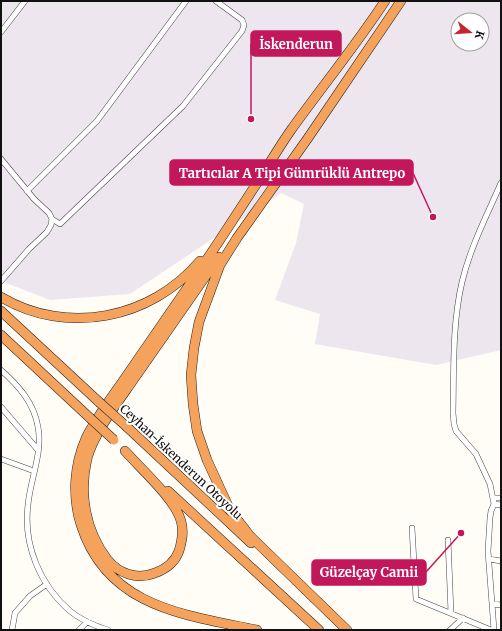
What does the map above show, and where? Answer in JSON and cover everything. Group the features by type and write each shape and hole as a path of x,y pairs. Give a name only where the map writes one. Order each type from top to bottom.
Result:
{"highway":[{"path":"258,630 170,610 140,597 123,586 106,572 84,536 78,516 75,495 76,474 80,454 87,437 111,399 240,210 290,131 342,62 385,1"},
{"path":"346,630 250,536 230,510 207,460 197,431 193,404 192,375 196,335 199,322 220,265 237,238 302,147 401,1"},
{"path":"125,451 174,507 181,521 183,532 182,543 172,563 164,570 144,576 128,574 116,568 108,560 92,534 86,516 83,495 84,475 92,447 117,404 264,193 302,147"},
{"path":"1,297 20,307 39,313 60,317 97,318 132,309 149,302 182,280 210,250 240,210"},
{"name":"Ceyhan-İskenderun Otoyolu","path":"1,311 346,630"},
{"path":"1,336 196,518 319,630"}],"street":[{"path":"1,32 25,1"},
{"path":"28,191 97,121 186,1"},
{"path":"1,159 49,213 52,219 60,224 183,106 242,31 244,25 242,20 216,1"},
{"path":"412,528 416,599 493,630 489,530 491,511 494,501 490,484 476,454 456,431 454,424 453,391 455,320 462,283 473,248 501,183"},
{"path":"1,281 29,249 47,232 51,225 52,219"},
{"path":"1,370 24,394 34,411 39,429 38,450 28,506 27,521 29,544 36,565 47,584 71,612 87,622 108,630"},
{"path":"1,407 38,450"},
{"path":"1,459 34,471"},
{"path":"494,501 501,498"},
{"path":"494,501 501,504"},
{"path":"448,540 451,613"},
{"path":"489,559 501,561"},
{"path":"12,630 15,613 30,596 47,584"},
{"path":"492,604 501,605"},
{"path":"450,630 463,618"},
{"path":"78,630 87,622"}],"shaded area":[{"path":"1,1 501,1 501,350 436,365 315,344 320,314 275,300 296,243 304,204 281,193 130,294 50,300 1,281"}],"place":[{"name":"İskenderun","path":"251,119"},
{"name":"Tartıcılar A Tipi Gümrüklü Antrepo","path":"433,217"},
{"name":"Güzelçay Camii","path":"461,533"}]}
